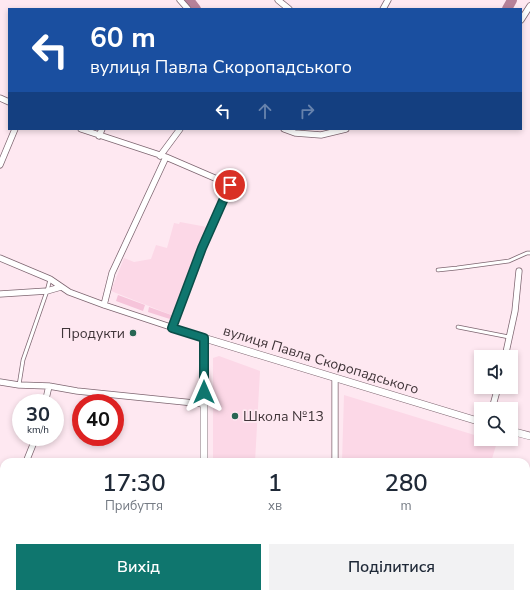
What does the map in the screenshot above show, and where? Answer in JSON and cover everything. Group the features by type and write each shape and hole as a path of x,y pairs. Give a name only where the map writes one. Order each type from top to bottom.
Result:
{"street":[{"path":"180,0 187,8"},
{"path":"278,0 288,8"},
{"path":"522,18 530,6"},
{"path":"0,165 15,130"},
{"path":"84,130 166,157 230,185 202,248 172,328"},
{"path":"99,136 102,130"},
{"path":"160,156 179,130"},
{"path":"287,130 295,133 321,135 342,130"},
{"path":"104,305 112,273 166,157"},
{"name":"вулиця Павла Скоропадського","path":"0,258 50,279 69,292 104,305 204,338 474,420"},
{"path":"506,350 514,311 519,271"},
{"path":"0,294 47,291 61,287"},
{"path":"204,338 204,458"},
{"path":"335,458 336,378"},
{"path":"0,382 19,385 49,386 77,391 204,404"},
{"path":"48,394 49,386"},
{"path":"518,432 530,436"},
{"path":"28,458 32,446"}],"lane":[{"path":"438,270 509,261 530,253"},
{"path":"19,385 23,360 50,279"},
{"path":"458,327 509,337"}],"shaded area":[{"path":"180,222 207,227 174,316 111,291 124,258 134,262 151,259 156,245 167,248 174,223 179,224"},
{"path":"118,295 145,305 143,311 116,301"},
{"path":"149,307 174,316 173,320 148,312"},
{"name":"Школа №13","path":"219,356 260,371 255,458 213,458 213,358"},
{"path":"344,395 474,435 474,446 496,446 492,458 342,458"}],"waterway":[{"path":"189,0 195,8"},
{"path":"508,8 512,0"}],"place":[{"name":"Продукти","path":"133,333"},
{"name":"Школа №13","path":"235,416"}],"route":[{"path":"204,392 204,338 172,328 202,248 230,185"}]}
